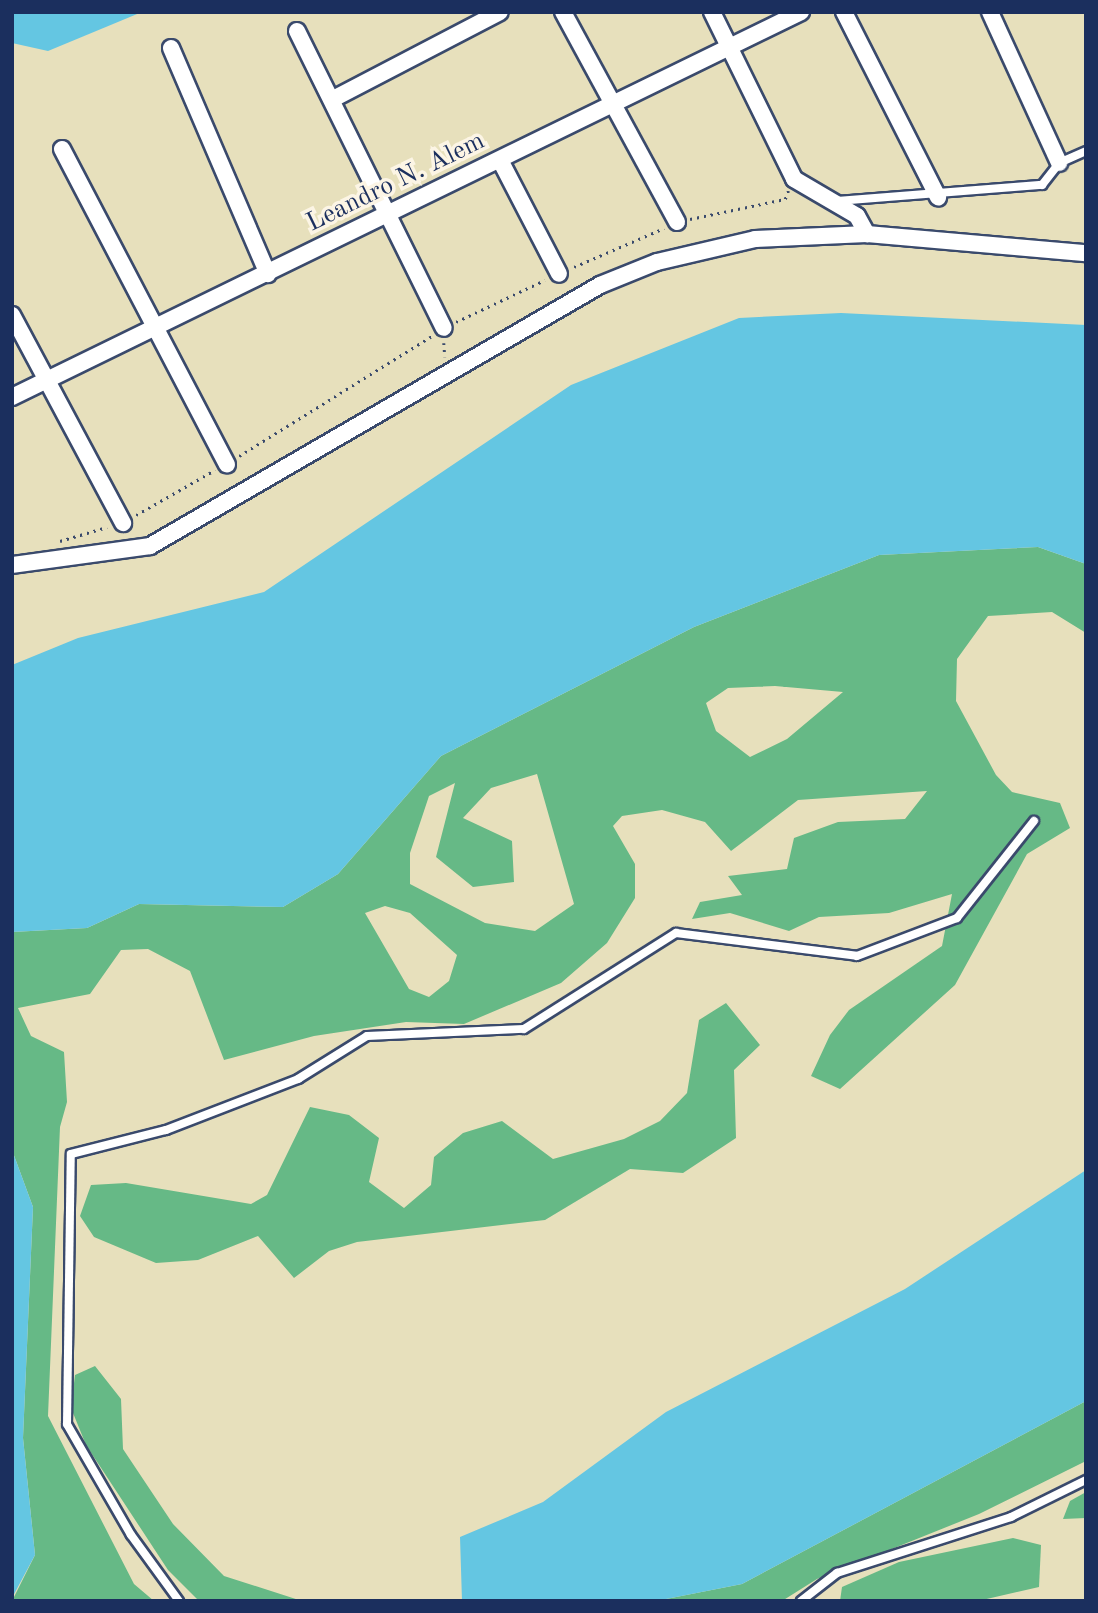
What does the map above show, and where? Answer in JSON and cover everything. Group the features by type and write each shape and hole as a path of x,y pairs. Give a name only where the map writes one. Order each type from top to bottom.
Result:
{"street":[{"path":"334,99 500,12"},
{"path":"563,12 614,100 677,222"},
{"path":"712,12 794,179 857,216 867,234"},
{"name":"Leandro N. Alem","path":"12,397 500,160 614,100 801,12"},
{"path":"844,12 938,197"},
{"path":"990,12 1059,163"},
{"path":"297,31 392,213 444,328"},
{"path":"171,48 268,274"},
{"path":"62,149 227,464"},
{"path":"500,160 559,274"},
{"path":"12,565 150,546 600,285 657,262 755,239 867,234 1086,253"},
{"path":"12,315 123,523"}],"lane":[{"path":"834,201 938,197 1042,185 1059,163 1086,151"},
{"path":"179,1601 131,1535 67,1424 71,1154 166,1130 298,1079 367,1036 524,1029 676,933 857,956 957,918 1034,821"},
{"path":"801,1601 837,1573 1011,1517 1086,1480"}],"path":[{"path":"445,374 444,328 677,222 785,199 794,179"}],"green space":[{"path":"1038,547 1086,564 1086,633 1052,612 988,616 957,659 956,701 996,775 1012,792 1060,803 1070,828 1027,854 955,985 840,1089 811,1076 830,1035 849,1010 942,946 952,894 889,913 819,917 789,931 730,913 692,919 700,902 742,895 728,876 787,869 794,838 838,822 905,819 927,791 798,800 731,851 705,822 662,810 622,816 613,826 635,864 635,898 607,943 561,983 464,1024 406,1022 314,1036 224,1060 190,971 148,949 121,950 90,994 18,1008 31,1036 64,1052 67,1102 60,1127 48,1416 134,1584 154,1601 12,1601 35,1555 23,1438 33,1207 12,1150 12,932 87,928 139,904 283,907 338,874 441,756 694,627 879,555","holes":["775,686 843,692 787,739 750,757 716,731 706,703 728,688","537,774 574,904 535,931 485,923 410,884 410,853 429,796 455,783 436,857 473,887 514,882 512,841 463,818 491,788","385,906 410,913 457,955 449,981 429,997 409,989 365,913"]},
{"path":"726,1003 760,1045 734,1070 736,1138 683,1173 630,1169 545,1220 357,1242 329,1251 294,1278 258,1236 198,1260 156,1263 94,1237 80,1216 91,1185 126,1183 251,1204 267,1195 310,1107 349,1115 379,1138 369,1182 404,1208 431,1185 434,1157 463,1133 502,1121 553,1159 624,1139 660,1121 687,1093 699,1020"},
{"path":"95,1366 121,1399 123,1449 173,1524 224,1576 302,1601 199,1601 168,1570 86,1445 71,1408 75,1375"},
{"path":"1086,1401 1086,1461 979,1514 817,1579 782,1601 656,1601 742,1584"},
{"path":"1086,1492 1086,1518 1063,1519 1070,1501"},
{"path":"1013,1538 1041,1545 1039,1587 978,1601 840,1601 842,1587 899,1562"}],"water":[{"path":"12,12 142,12 48,51 12,43"},
{"path":"841,313 1086,325 1086,564 1038,547 879,555 694,627 441,756 338,874 283,907 139,904 87,928 12,932 12,665 78,638 264,592 571,385 739,318"},
{"path":"12,1150 33,1207 23,1438 35,1555 12,1598"},
{"path":"1086,1170 1086,1401 742,1584 656,1601 462,1601 460,1537 543,1502 666,1412 905,1289"}]}
